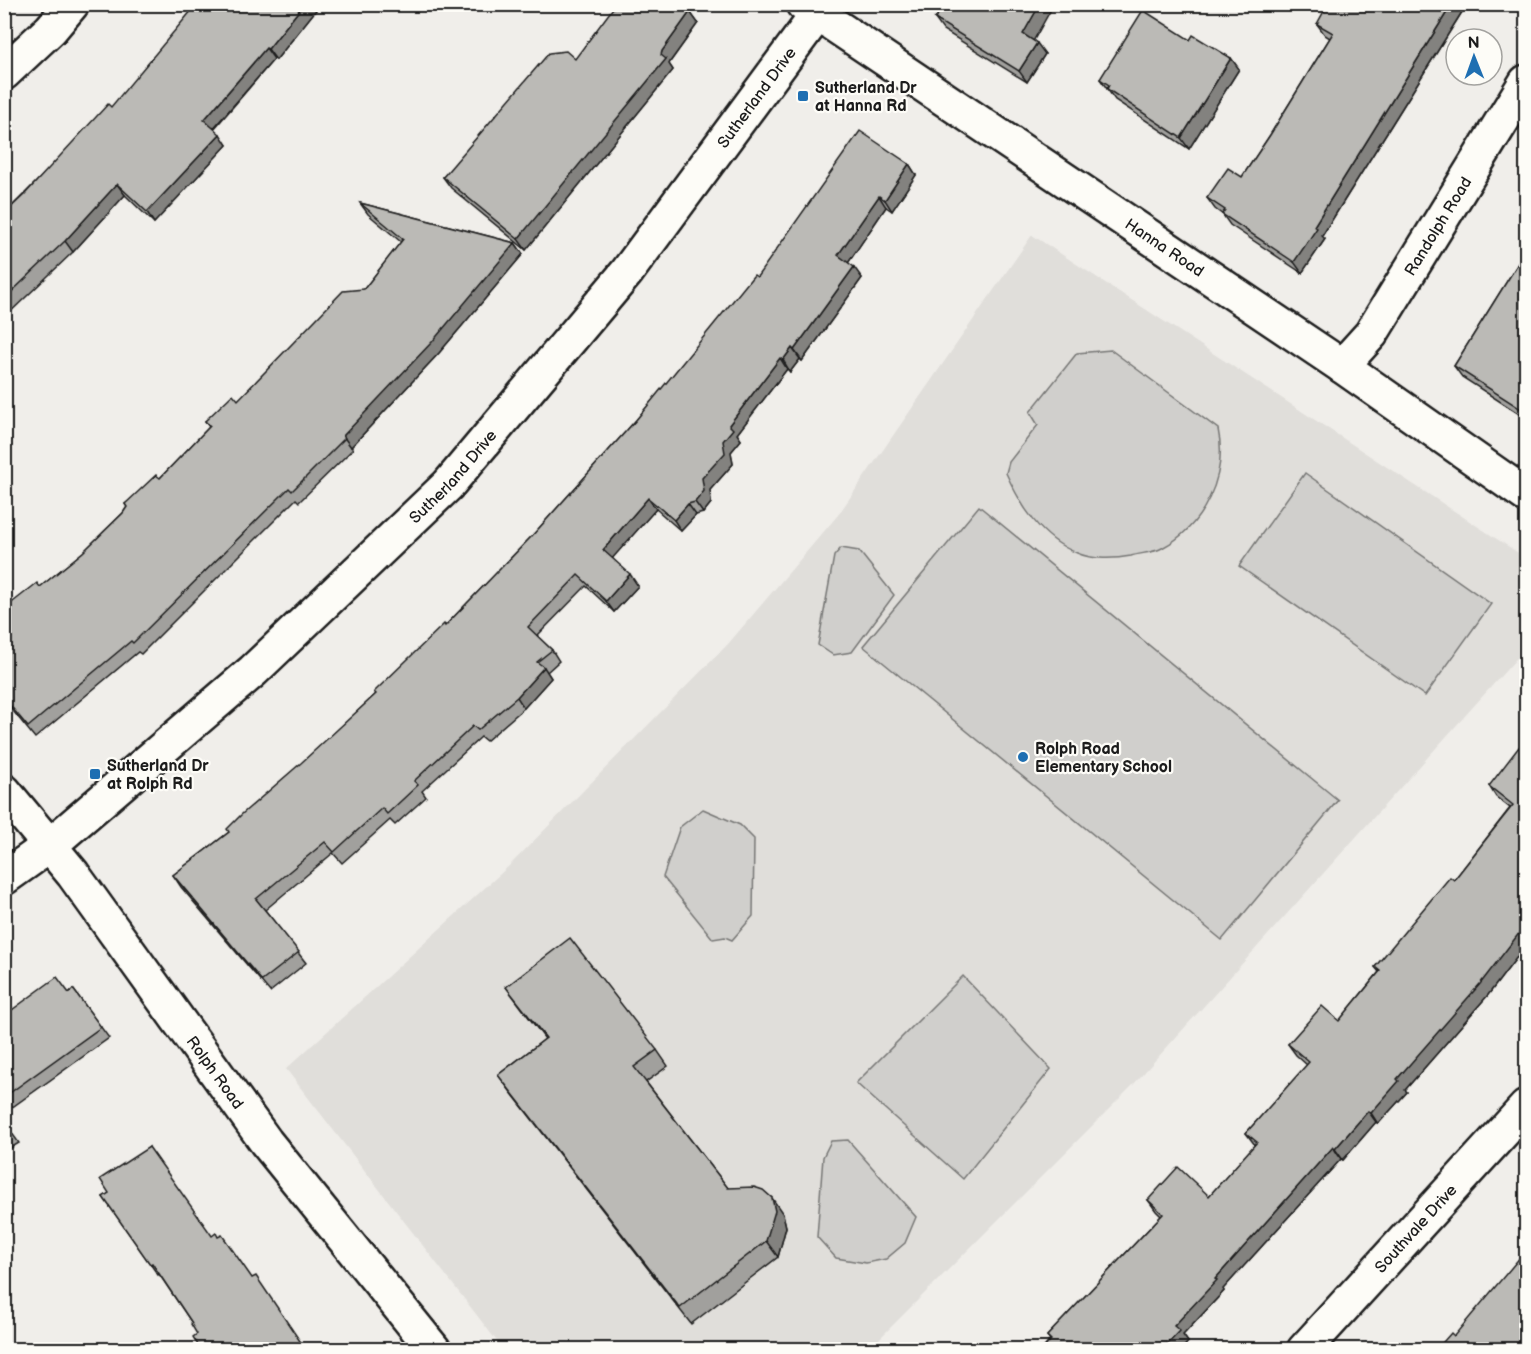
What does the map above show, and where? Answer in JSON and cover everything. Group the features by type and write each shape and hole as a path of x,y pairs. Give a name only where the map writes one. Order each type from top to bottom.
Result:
{"street":[{"path":"4,73 51,29 72,4"},
{"name":"Hanna Road","path":"815,8 1342,366 1527,495"},
{"name":"Sutherland Drive","path":"4,878 49,846 253,671 448,485 627,272 815,8"},
{"name":"Randolph Road","path":"1342,366 1371,334 1527,82"},
{"name":"Rolph Road","path":"4,791 73,874 266,1142 434,1350"},
{"name":"Southvale Drive","path":"1304,1350 1527,1107"}],"shaded area":[{"name":"Rolph Road Elementary School","path":"1032,235 1526,558 1526,648 1133,1085 869,1349 503,1349 286,1069 510,865 728,644 838,515"},
{"path":"1111,350 1218,429 1220,446 1216,481 1210,498 1190,527 1159,550 1125,557 1104,558 1083,555 1064,547 1053,539 1026,509 1006,473 1009,462 1038,425 1030,412 1077,353"},
{"path":"1305,473 1491,604 1425,696 1239,566"},
{"path":"979,506 1338,800 1222,940 863,646"},
{"path":"841,548 859,551 894,595 852,652 833,655 818,645 834,556"},
{"path":"703,809 740,825 754,839 753,916 732,940 725,937 713,939 663,877 680,827"},
{"path":"963,976 1051,1069 963,1179 856,1083"},
{"path":"848,1140 916,1217 905,1243 886,1259 866,1263 836,1258 817,1237 823,1157 831,1141"}],"building":[{"path":"197,4 304,4 268,49 266,48 204,120 220,134 147,212 117,184 65,241 4,299 4,214 108,104 111,107"},
{"path":"616,4 679,4 690,12 662,51 661,55 666,59 518,239 443,177 549,53 566,51 575,59"},
{"path":"944,4 1040,4 1023,34 1037,43 1019,71 935,19"},
{"path":"1328,4 1452,4 1314,226 1317,228 1294,262 1222,214 1225,210 1207,198 1228,168 1242,177 1270,135 1333,33 1317,24"},
{"path":"1143,10 1190,40 1193,35 1231,58 1181,138 1107,89 1109,85 1100,79"},
{"path":"860,131 909,164 885,200 879,196 838,255 854,267 794,350 792,348 783,360 780,358 729,425 733,429 723,441 725,453 702,478 704,491 674,520 648,498 603,550 630,574 606,601 578,575 528,627 552,650 537,662 544,667 517,697 478,730 473,726 414,781 418,785 387,814 382,808 334,852 325,842 256,899 299,952 262,981 173,875 229,832 227,829 242,814 376,694 374,692 444,624 445,626 531,537 636,420 754,275 757,277"},
{"path":"360,203 515,243 432,342 343,436 345,438 292,491 289,488 133,643 131,641 28,727 4,698 4,609 37,583 40,587 83,552 123,513 127,507 125,504 156,475 160,478 210,426 205,421 233,394 238,400 343,291 364,289 403,239"},
{"path":"1527,249 1527,413 1454,366"},
{"path":"1519,747 1527,752 1527,923 1480,984 1397,1079 1399,1081 1371,1113 1368,1111 1335,1149 1333,1147 1174,1326 1180,1331 1162,1350 1042,1350 1051,1340 1047,1336 1163,1214 1148,1200 1178,1167 1209,1196 1257,1142 1246,1133 1309,1062 1288,1044 1322,1006 1339,1021 1380,971 1375,967 1450,877 1454,880 1513,805 1489,786"},
{"path":"570,938 657,1050 634,1067 728,1188 754,1187 763,1190 772,1198 775,1211 766,1241 680,1308 498,1075 546,1038 506,987"},
{"path":"57,977 69,993 73,989 101,1027 4,1097 4,1014"},
{"path":"4,1122 11,1132 4,1136"},
{"path":"149,1147 212,1236 216,1233 218,1237 222,1235 252,1278 256,1276 306,1350 201,1350 193,1337 197,1334 192,1323 152,1263 150,1264 103,1197 109,1193 100,1179"},
{"path":"1527,1249 1527,1350 1436,1350 1451,1333 1454,1336"}],"place":[{"name":"Sutherland Dr at Hanna Rd","path":"803,96"},
{"name":"Rolph Road Elementary School","path":"1023,757"},
{"name":"Sutherland Dr at Rolph Rd","path":"95,774"}]}
